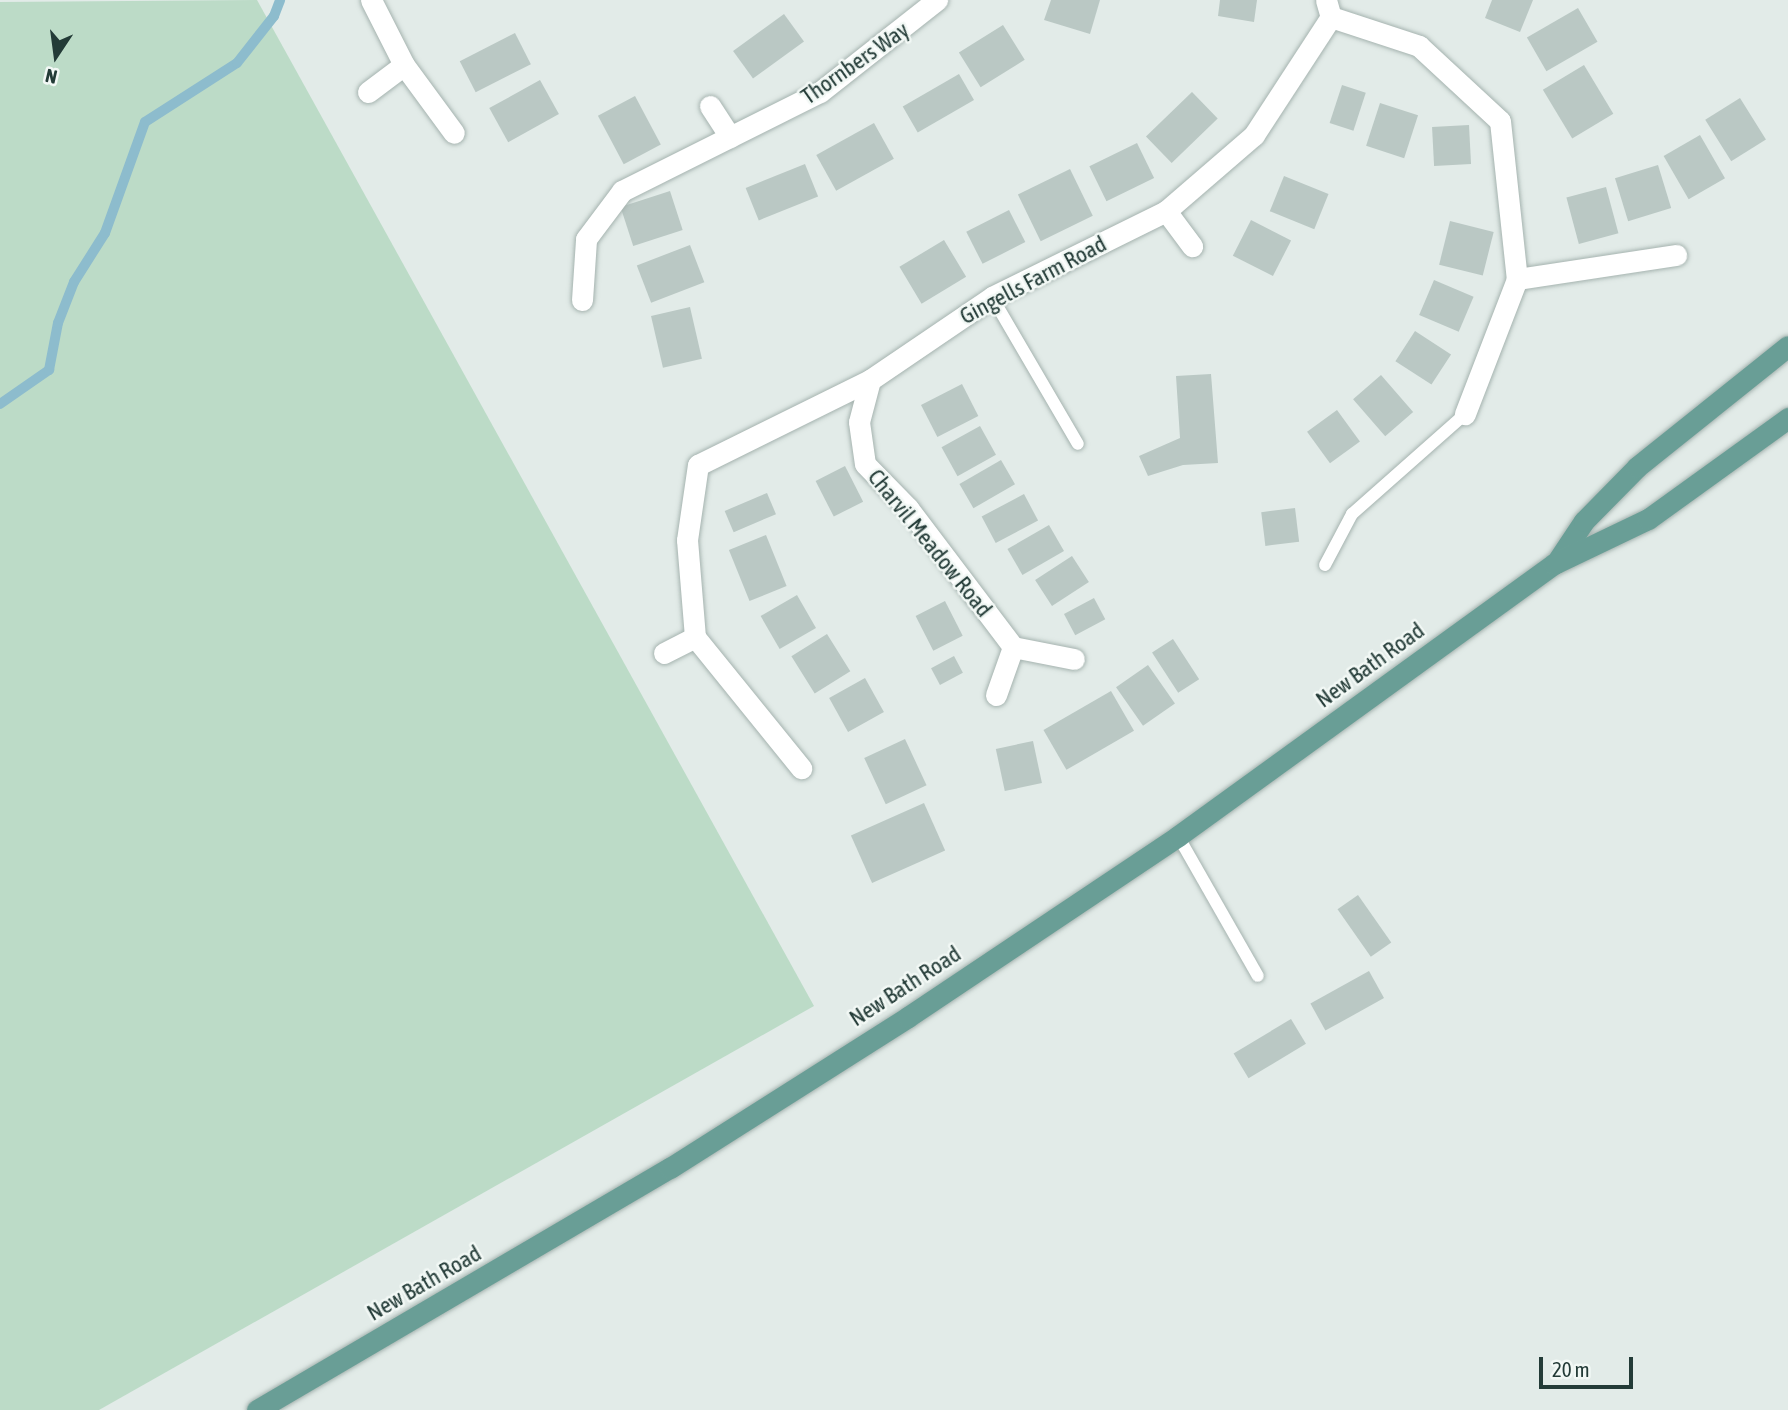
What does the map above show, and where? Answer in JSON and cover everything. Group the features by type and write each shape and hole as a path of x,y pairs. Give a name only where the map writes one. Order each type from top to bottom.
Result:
{"main road":[{"name":"New Bath Road","path":"1555,564 1584,521 1637,467 1788,346"},
{"name":"New Bath Road","path":"257,1410 670,1168 1178,836 1555,564 1648,519 1788,418"}],"street":[{"path":"370,0 404,65 454,133"},
{"name":"Thornbers Way","path":"582,300 586,239 622,191 820,92 937,0"},
{"name":"Gingells Farm Road","path":"870,380 992,298 1166,211 1254,135 1328,9 1419,46 1500,121 1517,279 1465,414"},
{"path":"368,92 404,65"},
{"path":"710,106 730,137"},
{"path":"1166,211 1192,246"},
{"path":"1517,279 1676,255"},
{"path":"801,768 695,637 687,540 698,465 870,380"},
{"name":"Charvil Meadow Road","path":"870,380 859,422 865,464 908,508 1013,647"},
{"path":"664,653 695,637"},
{"path":"996,695 1013,647 1074,659"}],"lane":[{"path":"992,298 1078,444"},
{"path":"1325,565 1352,514 1465,414"},
{"path":"1178,836 1258,976"}],"green space":[{"path":"257,0 814,1006 99,1410 0,1410 0,2"}],"building":[{"path":"1051,0 1100,0 1090,34 1044,20"},
{"path":"1220,0 1257,0 1254,22 1218,16"},
{"path":"1492,0 1533,0 1520,32 1485,18"},
{"path":"1578,8 1598,42 1546,71 1527,38"},
{"path":"784,14 804,42 753,79 733,51"},
{"path":"1003,25 1025,60 981,87 959,53"},
{"path":"515,33 531,64 476,92 460,61"},
{"path":"1584,65 1613,114 1572,139 1543,90"},
{"path":"959,74 974,100 918,132 903,106"},
{"path":"540,80 559,114 508,142 489,108"},
{"path":"1342,85 1366,93 1353,131 1330,123"},
{"path":"1192,92 1218,119 1172,163 1146,136"},
{"path":"635,96 661,145 624,164 598,116"},
{"path":"1740,98 1766,140 1731,161 1705,120"},
{"path":"1380,103 1418,115 1404,158 1366,146"},
{"path":"874,123 894,159 836,191 816,155"},
{"path":"1469,125 1471,164 1434,166 1432,127"},
{"path":"1700,135 1725,178 1689,199 1664,156"},
{"path":"1137,143 1154,178 1106,201 1089,166"},
{"path":"805,164 818,196 759,220 746,188"},
{"path":"1658,165 1671,208 1628,221 1615,178"},
{"path":"1070,169 1093,216 1041,241 1018,194"},
{"path":"1284,176 1329,194 1314,229 1270,211"},
{"path":"1606,187 1618,233 1579,244 1566,198"},
{"path":"670,191 683,230 633,246 621,207"},
{"path":"1009,210 1025,242 983,264 966,232"},
{"path":"1251,220 1291,240 1273,276 1233,256"},
{"path":"1450,221 1494,232 1483,276 1439,265"},
{"path":"944,240 966,277 922,304 899,267"},
{"path":"690,245 704,282 651,303 637,265"},
{"path":"1434,280 1474,297 1459,332 1419,315"},
{"path":"690,307 702,359 663,368 651,316"},
{"path":"1415,331 1451,354 1431,385 1395,361"},
{"path":"1211,374 1218,463 1183,465 1148,476 1139,456 1180,438 1176,376"},
{"path":"1381,375 1413,412 1385,436 1353,399"},
{"path":"962,384 978,416 937,437 921,405"},
{"path":"1337,410 1360,442 1330,463 1307,432"},
{"path":"980,426 996,455 958,476 942,447"},
{"path":"1001,460 1015,484 973,508 959,484"},
{"path":"845,466 863,502 834,517 816,481"},
{"path":"767,493 776,514 734,532 725,511"},
{"path":"1024,494 1038,520 996,543 982,517"},
{"path":"1295,508 1299,542 1265,546 1261,512"},
{"path":"1049,525 1064,551 1022,575 1007,549"},
{"path":"766,535 787,586 750,601 729,550"},
{"path":"1072,556 1089,582 1052,606 1035,580"},
{"path":"797,595 816,628 780,649 761,616"},
{"path":"1094,598 1105,619 1075,635 1064,614"},
{"path":"945,601 963,636 933,651 916,616"},
{"path":"827,634 850,671 815,694 791,656"},
{"path":"1173,639 1199,679 1178,693 1152,653"},
{"path":"954,656 963,673 940,685 931,668"},
{"path":"1148,665 1175,704 1143,726 1116,687"},
{"path":"865,678 884,712 848,732 829,698"},
{"path":"1111,691 1134,731 1066,770 1043,730"},
{"path":"905,739 927,785 886,804 864,758"},
{"path":"1033,741 1042,783 1005,791 996,749"},
{"path":"924,803 945,851 872,883 851,836"},
{"path":"1358,895 1391,943 1371,957 1338,909"},
{"path":"1369,971 1384,998 1325,1031 1310,1003"},
{"path":"1291,1019 1306,1044 1249,1078 1234,1054"}],"waterway":[{"path":"0,404 49,370 58,323 74,282 105,233 145,122 237,63 274,16 280,0"}]}
